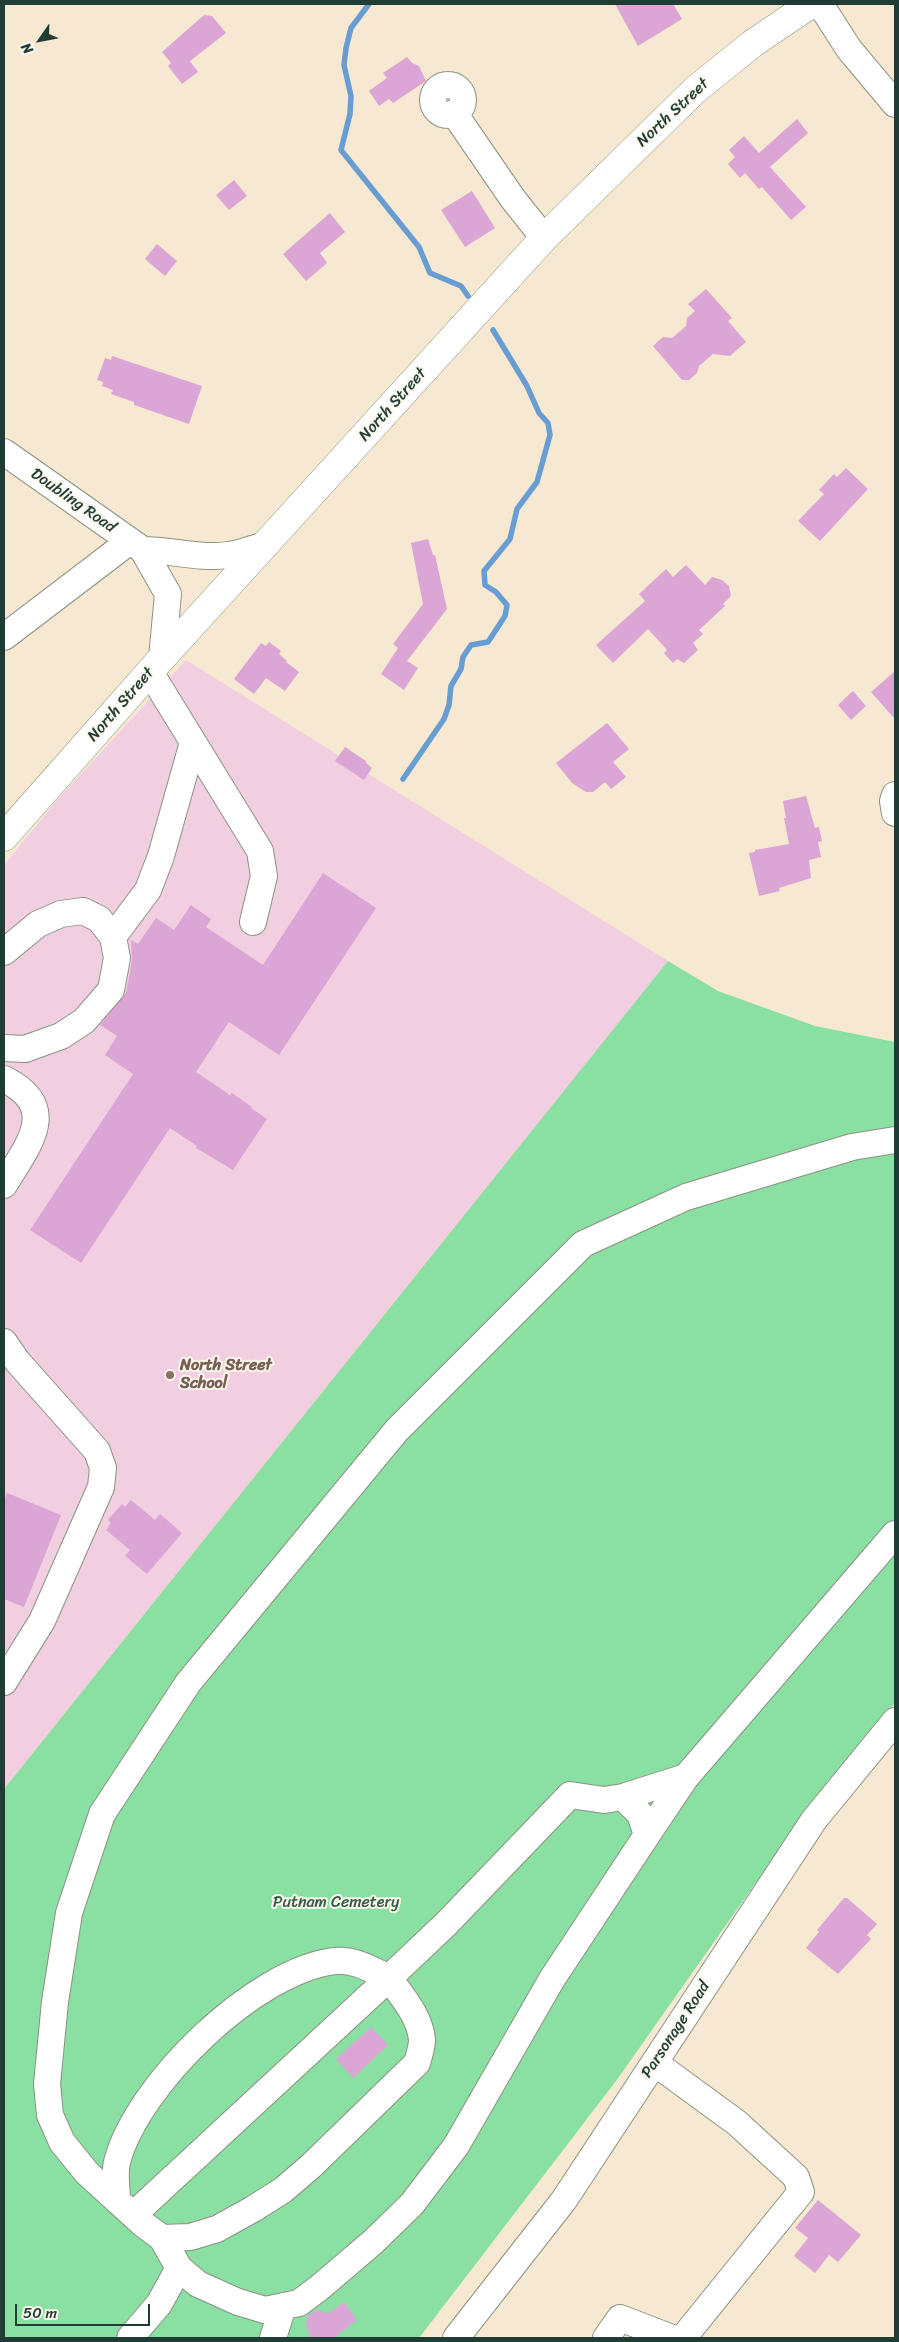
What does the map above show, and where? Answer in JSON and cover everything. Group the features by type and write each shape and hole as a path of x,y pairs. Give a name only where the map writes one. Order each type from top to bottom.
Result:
{"main road":[{"name":"North Street","path":"4,837 156,665 544,238 695,90 752,44 810,4"}],"street":[{"path":"820,4 849,49 895,104"},
{"path":"454,113 513,199 544,238"},
{"name":"Doubling Road","path":"4,452 136,546 168,594 156,665"},
{"path":"4,637 136,546 190,556 228,555 265,545"},
{"path":"156,665 193,742 260,851 264,876 253,922"},
{"path":"113,937 148,890 161,856 193,742"},
{"path":"895,795 893,801 895,813"},
{"path":"4,952 38,924 61,914 84,911 99,919 113,937 117,958 110,990 84,1022 61,1036 25,1049 4,1048"},
{"path":"4,1079 27,1094 34,1107 36,1122 35,1133 4,1185"},
{"path":"895,1140 852,1147 686,1197 583,1244 397,1430 188,1683 102,1814 69,1914 55,2002 47,2084 50,2114 62,2142 88,2173 125,2208 162,2238 179,2268 198,2284 238,2302 265,2310 299,2302 320,2288 373,2242 412,2204 456,2146 552,1979 686,1777 895,1534"},
{"path":"4,1342 17,1361 97,1451 103,1468 101,1487 42,1621 4,1682"},
{"name":"Parsonage Road","path":"461,2336 564,2200 814,1820 895,1721"},
{"path":"125,2208 389,1978 447,1923 570,1795 604,1800 686,1777"},
{"path":"623,1796 640,1814 646,1836"},
{"path":"125,2208 116,2164 127,2135 142,2107 197,2042 234,2010 276,1982 307,1968 336,1961 354,1962 389,1978 411,2009 419,2025 422,2041 418,2064 312,2166 283,2190 217,2228 190,2237 162,2238"},
{"path":"655,2063 737,2123 796,2177 801,2192 684,2338"},
{"path":"130,2338 159,2304 179,2268"},
{"path":"272,2338 283,2306"},
{"path":"606,2338 620,2318 672,2338"}],"shaded area":[{"name":"North Street School","path":"186,660 668,961 4,1789 4,865 58,799"}],"green space":[{"name":"Putnam Cemetery","path":"668,961 718,991 815,1026 895,1042 895,1703 793,1830 616,2081 419,2338 4,2338 4,1789"}],"building":[{"path":"615,4 673,4 682,19 638,46"},
{"path":"204,15 212,16 226,33 190,61 198,72 182,84 168,66 171,63 162,52"},
{"path":"407,57 412,63 419,66 426,81 393,103 389,99 379,106 369,91 387,78 383,73"},
{"path":"797,119 808,133 770,167 806,207 791,220 762,187 759,189 745,173 740,178 728,164 735,157 729,150 744,136 759,153"},
{"path":"234,180 247,196 229,210 216,195"},
{"path":"472,191 495,228 465,247 441,210"},
{"path":"330,213 345,232 320,253 327,263 306,281 283,254"},
{"path":"157,244 177,261 165,276 145,259"},
{"path":"706,289 732,318 728,321 746,342 730,356 713,354 699,366 697,373 689,380 682,380 653,346 663,337 672,338 686,326 687,318 695,311 688,304"},
{"path":"112,356 202,386 189,424 134,405 134,402 111,394 113,390 102,386 103,382 97,380 105,358 111,360"},
{"path":"846,468 868,489 820,541 798,521 824,494 819,490 834,474 837,477"},
{"path":"428,539 433,555 435,555 447,609 407,661 418,668 404,690 381,674 398,648 393,644 423,604 411,543"},
{"path":"686,565 705,585 712,577 722,580 729,586 731,596 723,604 725,606 699,630 703,634 693,643 698,650 684,663 677,659 673,663 664,653 667,650 648,629 613,663 596,645 645,601 639,594 666,569 673,577"},
{"path":"269,642 281,651 279,654 286,662 299,672 285,691 266,678 254,694 234,679 261,643 266,646"},
{"path":"895,671 895,719 871,692"},
{"path":"853,691 866,706 851,720 838,705"},
{"path":"607,723 629,749 613,762 626,777 611,789 605,782 593,792 586,792 572,783 556,763"},
{"path":"345,747 366,761 372,768 364,780 335,761"},
{"path":"806,796 815,828 819,827 822,841 818,842 821,857 809,860 811,878 779,888 780,891 759,896 749,853 755,852 755,850 789,844 783,801"},
{"path":"323,873 376,908 279,1055 229,1022 196,1072 230,1095 232,1093 267,1119 233,1170 196,1148 197,1146 170,1128 81,1263 30,1230 133,1074 105,1055 117,1036 100,1025 126,993 132,960 131,940 138,944 156,918 174,930 191,905 211,919 206,927 263,965"},
{"path":"7,1493 61,1515 24,1607 4,1599 4,1501"},
{"path":"131,1500 155,1520 160,1514 182,1533 147,1574 125,1556 130,1550 106,1530 111,1523 108,1520 122,1504 125,1507"},
{"path":"844,1898 847,1898 877,1924 867,1935 871,1939 838,1974 806,1948 819,1932 817,1930"},
{"path":"371,2027 388,2045 353,2078 336,2059"},
{"path":"818,2200 861,2235 838,2262 829,2255 815,2273 794,2256 808,2238 795,2228"},
{"path":"344,2302 357,2320 334,2338 310,2338 306,2323 308,2315 317,2310 329,2313"}],"waterway":[{"path":"369,4 351,28 346,48 344,65 351,96 350,114 341,150 419,247 430,273 461,286 468,296"},
{"path":"403,779 444,719 449,705 451,686 461,669 463,657 471,645 488,642 505,616 507,605 496,592 485,585 484,571 510,539 517,509 537,482 550,435 548,423 539,413 527,386 493,330"}],"place":[{"name":"North Street School","path":"170,1375"}]}
